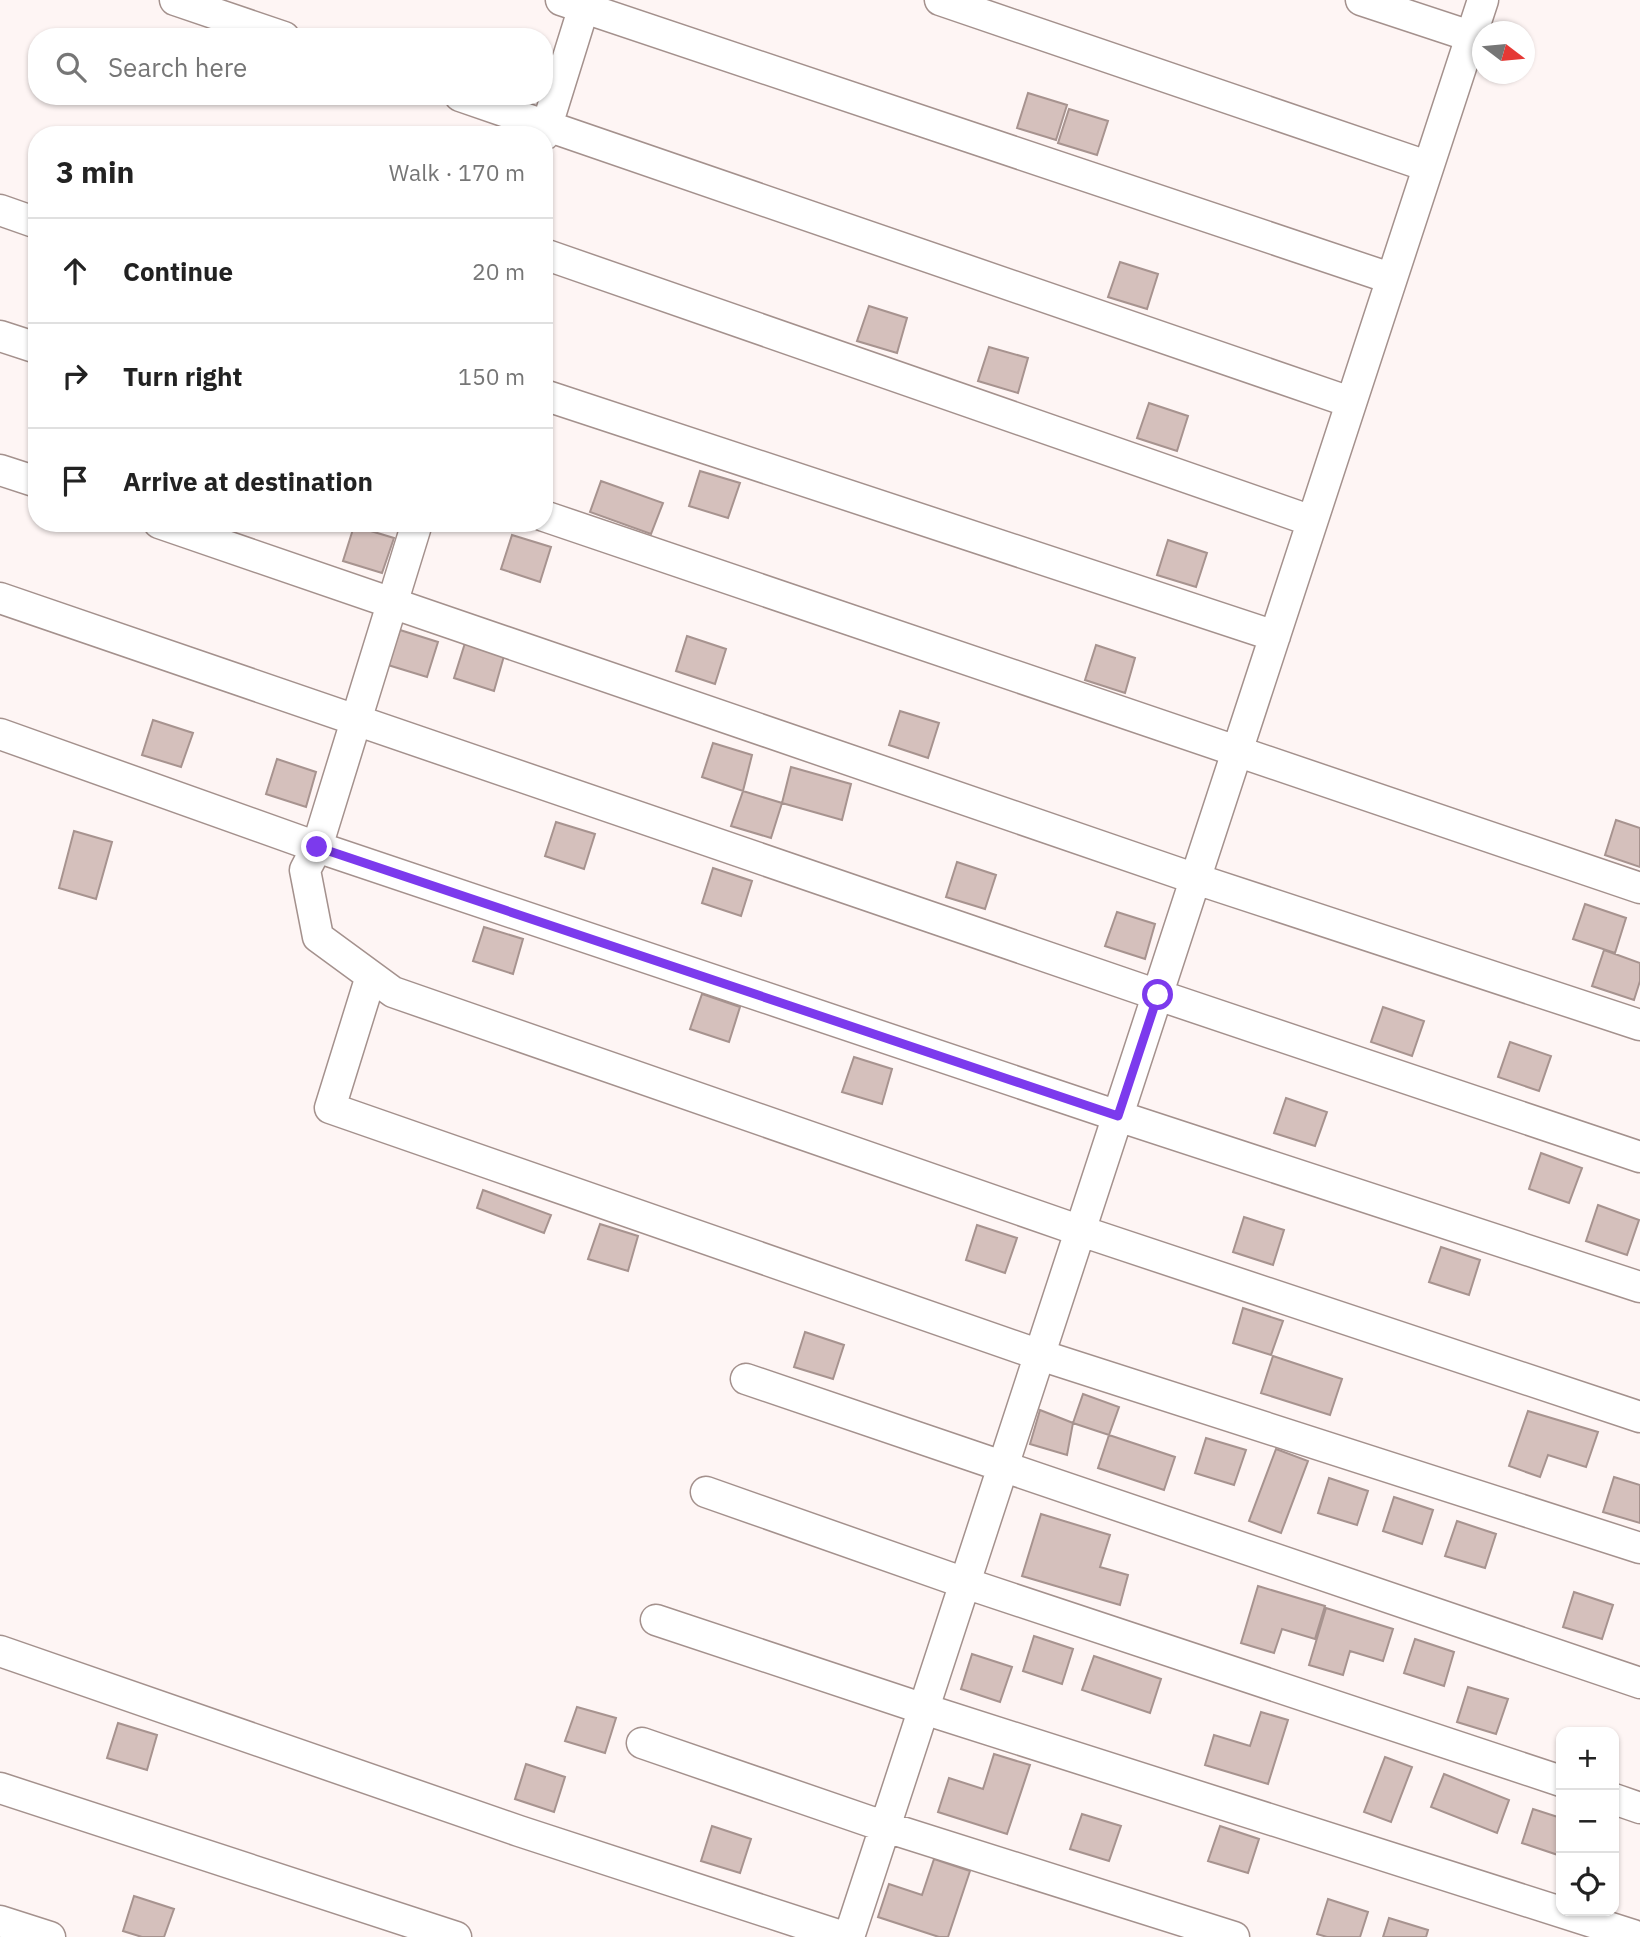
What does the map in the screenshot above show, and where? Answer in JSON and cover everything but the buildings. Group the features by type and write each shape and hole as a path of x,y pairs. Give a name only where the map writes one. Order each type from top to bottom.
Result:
{"street":[{"path":"175,0 257,28"},
{"path":"940,0 1427,166"},
{"path":"1360,0 1470,36"},
{"path":"0,1651 519,1831 847,1937 886,1827 1483,0"},
{"path":"553,98 577,3 1390,278"},
{"path":"482,105 535,126"},
{"path":"546,126 551,105"},
{"path":"553,133 1350,402"},
{"path":"0,210 28,220"},
{"path":"553,257 1311,521"},
{"path":"0,336 28,345"},
{"path":"553,398 1275,636"},
{"path":"0,470 28,479"},
{"path":"553,519 1640,888"},
{"path":"186,532 1196,878 1640,1025"},
{"path":"413,532 317,847 305,870 318,937 393,992 1081,1231 1640,1416"},
{"path":"0,598 1158,995 1640,1157"},
{"path":"0,734 317,847 1118,1116 1640,1287"},
{"path":"371,976 330,1108 1040,1354 1640,1548"},
{"path":"746,1379 1640,1683"},
{"path":"706,1492 965,1583 1556,1779"},
{"path":"656,1620 924,1709 1633,1935"},
{"path":"642,1743 886,1827 1234,1937"},
{"path":"0,1788 456,1937"},
{"path":"1619,1801 1640,1808"},
{"path":"0,1921 50,1937"}],"route":[{"path":"317,847 1118,1116 1158,995"}]}
